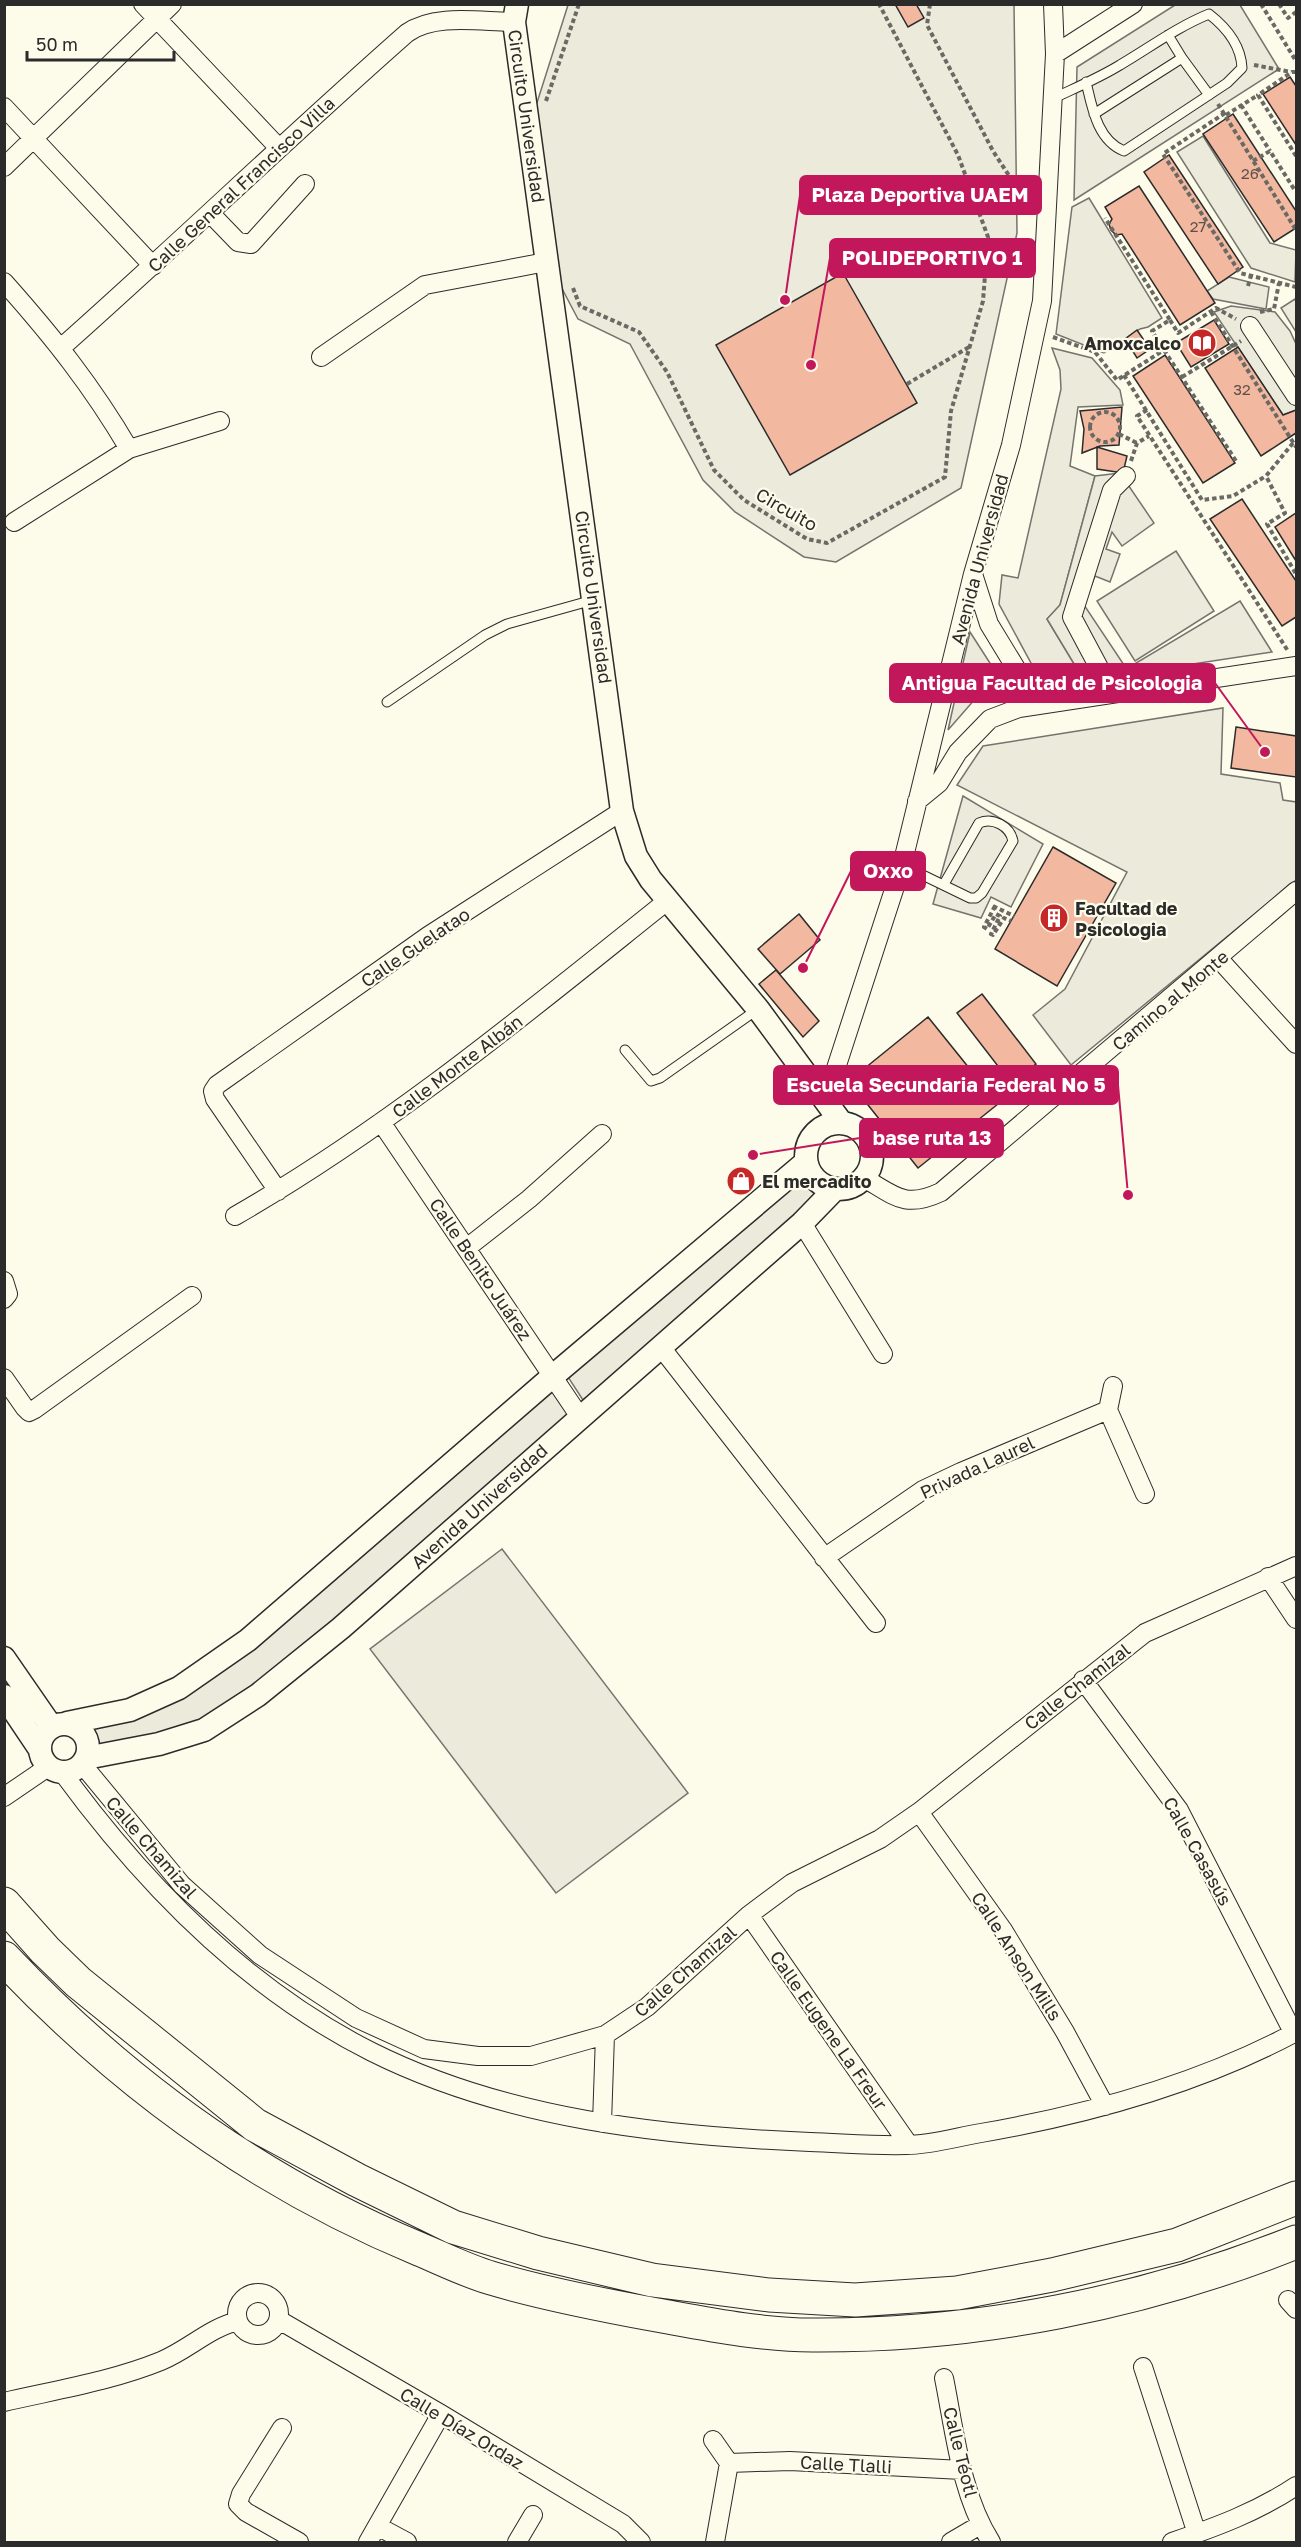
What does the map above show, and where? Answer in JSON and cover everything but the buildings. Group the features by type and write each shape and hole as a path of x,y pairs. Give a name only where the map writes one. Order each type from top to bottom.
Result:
{"highway":[{"path":"4,1904 45,1950 78,1982 255,2125 357,2180 453,2227 538,2253 652,2280 769,2295 855,2300 957,2293 1052,2275 1177,2245 1296,2198"},
{"path":"4,1958 109,2058 164,2105 231,2151 313,2201 399,2241 489,2278 600,2305 714,2325 809,2335 937,2329 1039,2315 1126,2298 1250,2261 1296,2242"}],"street":[{"path":"143,4 278,147"},
{"path":"4,167 172,4"},
{"name":"Avenida Universidad","path":"826,1099 902,865 973,574 1011,445 1040,311 1055,54 1053,4"},
{"path":"1055,54 1133,4"},
{"name":"Calle General Francisco Villa","path":"62,347 153,266 278,147 406,33 422,24 515,13"},
{"name":"Circuito Universidad","path":"515,13 546,262 595,599 622,811 636,856 667,901 758,1009 841,1122"},
{"path":"4,107 153,266"},
{"path":"210,213 238,242 251,244 305,184"},
{"path":"321,357 425,285 546,262"},
{"path":"4,282 62,347 101,402 129,449"},
{"path":"1252,329 1296,396"},
{"path":"14,522 129,449 220,421"},
{"path":"1112,692 1072,616 1112,490 1126,476"},
{"path":"973,574 989,624 1017,670 1052,702"},
{"path":"917,801 939,783 958,752 990,719 1019,708 1293,660"},
{"name":"Calle Guelatao","path":"278,1191 215,1099 213,1091 217,1085 428,936 622,811"},
{"name":"Camino al Monte","path":"864,1178 902,1200 922,1201 941,1192 1219,959 1296,891"},
{"name":"Calle Monte Albán","path":"235,1216 278,1191 381,1122 517,1022 667,901"},
{"path":"1219,959 1296,1044"},
{"name":"Calle Benito Juárez","path":"381,1122 468,1247 580,1416"},
{"path":"841,1122 860,1130 871,1148 872,1159 864,1178 846,1189 835,1189 816,1180 806,1162 806,1147 813,1134 826,1125 841,1122"},
{"path":"468,1247 529,1199 602,1134"},
{"path":"64,1762 41,1739 59,1725 130,1710 179,1688 248,1640 553,1376 806,1162"},
{"name":"Avenida Universidad","path":"64,1762 159,1744 204,1730 258,1695 341,1628 802,1223 835,1189"},
{"path":"802,1223 883,1354"},
{"path":"4,1281 8,1294 4,1299"},
{"path":"4,1378 29,1412 192,1296"},
{"path":"660,1346 876,1623"},
{"path":"1113,1386 1108,1410 1145,1494"},
{"name":"Privada Laurel","path":"824,1558 923,1490 1108,1410"},
{"name":"Calle Chamizal","path":"4,1696 182,1885 260,1955 356,2018 423,2049 478,2056 531,2056 605,2035 647,2007 749,1915 792,1883 880,1839 919,1812 1145,1633 1296,1566"},
{"path":"1268,1577 1296,1619"},
{"path":"4,1658 59,1725 78,1727 85,1736 88,1747 4,1797"},
{"name":"Calle Casasús","path":"1083,1680 1179,1810 1295,2033"},
{"name":"Calle Chamizal","path":"64,1762 96,1817 169,1902 203,1934 291,2002 370,2050 430,2079 528,2106 602,2123 735,2139 909,2145 1006,2128 1105,2106 1185,2081 1241,2059 1295,2033"},
{"name":"Calle Anson Mills","path":"919,1812 1003,1930 1065,2032 1105,2106"},
{"name":"Calle Eugene La Freur","path":"749,1915 909,2145"},
{"path":"602,2123 605,2035"},
{"path":"258,2293 270,2297 278,2307 279,2320 271,2331 258,2335 246,2331 238,2321 238,2307 246,2297 258,2293"},
{"name":"Calle Díaz Ordaz","path":"279,2320 623,2524 641,2542"},
{"path":"4,2402 112,2376 162,2361 222,2325 238,2321"},
{"path":"1143,2367 1197,2534"},
{"name":"Calle Téotl","path":"944,2378 962,2470 980,2525 991,2542"},
{"path":"368,2542 379,2527 441,2414"},
{"path":"282,2428 241,2494 238,2504 246,2512 299,2542"},
{"path":"712,2440 729,2463 715,2542"},
{"name":"Calle Tlalli","path":"729,2463 790,2461 962,2470"},
{"path":"1172,2542 1241,2517 1296,2486"},
{"path":"517,2542 533,2515"},
{"path":"951,2542 980,2525"},
{"path":"379,2527 407,2542"}],"lane":[{"path":"1053,99 1086,82 1117,67 1168,35 1209,14 1222,24 1241,52 1242,68 1209,95 1124,151 1114,147 1098,126 1086,82"},
{"path":"1168,35 1209,95"},
{"path":"1094,114 1182,58"},
{"path":"387,702 485,635 507,624 595,599"},
{"path":"902,865 970,897 976,898 982,893 1013,841 1011,833 1000,823 987,819 978,823 944,884"},
{"path":"625,1050 651,1081 660,1078 758,1009"}],"path":[{"path":"543,109 579,4"},
{"name":"Circuito","path":"568,278 580,306 639,332 667,372 714,470 744,500 807,539 827,543 945,477 951,411 983,301 988,237 958,155 879,4"},
{"path":"930,4 927,24 993,151 1046,234"},
{"path":"1279,4 1288,18 1296,12"},
{"path":"1263,5 1296,61"},
{"path":"1269,68 1294,72"},
{"path":"1294,72 1163,154 1240,273 1296,287"},
{"path":"1258,94 1296,156"},
{"path":"1209,95 1226,114 1296,230"},
{"path":"1241,105 1294,189 1296,187"},
{"path":"1253,160 1270,151"},
{"path":"1105,218 1178,333 1216,308 1252,329 1233,346 1182,377"},
{"path":"1248,286 1251,275"},
{"path":"1274,309 1279,283"},
{"path":"1192,506 1202,500 1233,496 1266,476 1295,445 1211,312"},
{"path":"1170,320 1152,331 1236,460"},
{"path":"1052,337 1095,352 1117,380 1164,350"},
{"path":"907,384 970,346"},
{"path":"1124,375 1202,500"},
{"path":"1146,410 1137,416 1192,506 1293,660"},
{"path":"1100,413 1110,413 1120,424 1119,434 1108,442 1098,440 1090,429 1092,419 1100,413"},
{"path":"1119,434 1137,443"},
{"path":"1126,476 1137,443 1149,436"},
{"path":"1266,476 1285,513 1267,524 1296,573"},
{"path":"1011,921 1004,918 993,935 991,934 1000,916 996,914 987,929 984,927 996,907 1014,916"}],"shaded area":[{"path":"568,5 1014,5 1017,233 961,488 836,562 804,557 735,512 703,480 630,344 578,319 558,281 535,109"},
{"path":"1175,5 1240,5 1279,69 1074,200 1077,67"},
{"path":"1203,136 1270,243 1296,250 1295,282 1251,268 1177,152"},
{"path":"1089,198 1162,318 1140,329 1104,353 1056,334 1072,207"},
{"path":"1229,277 1269,287 1266,309 1213,299 1207,291"},
{"path":"1295,299 1296,302 1296,332 1281,308"},
{"path":"1231,306 1275,312 1290,331 1296,344 1296,410 1283,415 1214,312"},
{"path":"1052,348 1092,358 1120,390 1123,405 1078,407 1070,466 1095,476 1060,605 1047,619 1085,682 1037,674 999,604 1002,575 1018,578 1061,389 1060,370"},
{"path":"1120,473 1154,523 1122,546 1112,532 1106,549 1120,554 1110,582 1095,576 1084,605 1130,674 1085,682 1047,619 1060,605 1095,476"},
{"path":"1176,551 1214,611 1135,661 1097,601"},
{"path":"1240,601 1272,652 1140,672 1136,663"},
{"path":"970,632 997,674 948,730"},
{"path":"1223,708 1221,774 1280,783 1283,800 1296,802 1296,880 1071,1065 1033,1015 1065,989 1127,872 957,785 983,746"},
{"path":"963,796 1043,844 1011,907 991,897 981,918 933,904"},
{"path":"801,1174 819,1196 583,1400 568,1377"},
{"path":"553,1388 570,1418 275,1674 196,1726 98,1748 93,1725 177,1699"},
{"path":"502,1549 688,1793 556,1893 370,1649"}],"place":[{"name":"Plaza Deportiva UAEM","path":"785,300"},
{"name":"Amoxcalco","path":"1202,343"},
{"name":"POLIDEPORTIVO 1","path":"811,365"},
{"name":"Antigua Facultad de Psicologia","path":"1265,752"},
{"name":"Facultad de Psicologia","path":"1054,918"},
{"name":"Oxxo","path":"803,968"},
{"name":"base ruta 13","path":"753,1155"},
{"name":"El mercadito","path":"741,1181"},
{"name":"Escuela Secundaria Federal No 5","path":"1128,1195"}]}
